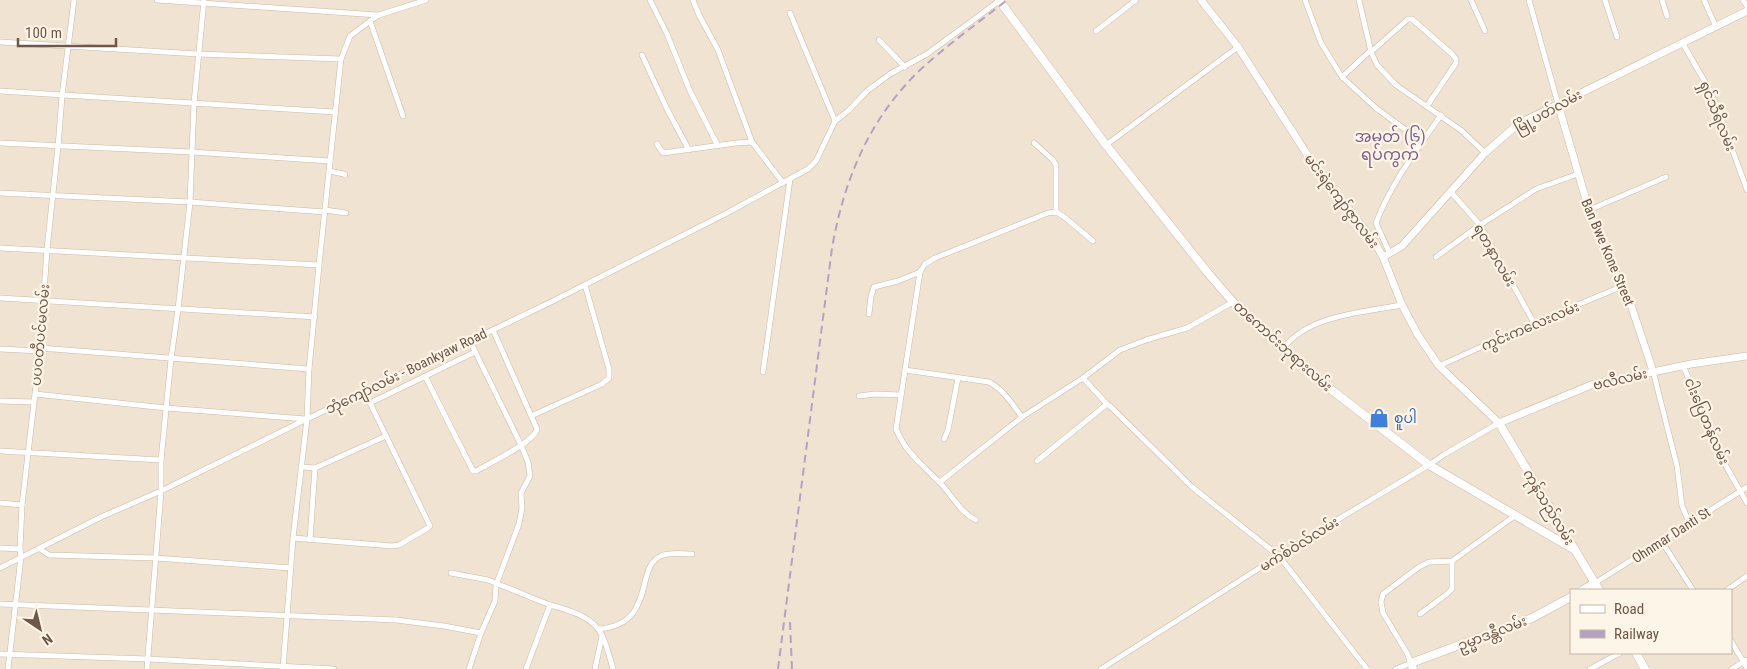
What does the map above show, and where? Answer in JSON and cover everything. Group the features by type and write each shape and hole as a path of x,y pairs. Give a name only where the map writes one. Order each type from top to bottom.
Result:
{"main road":[{"name":"တကောင်းဘုရားလမ်း","path":"999,0 1106,145 1233,302 1283,349 1333,391 1429,465 1575,550"},
{"name":"ကုန်သည်လမ်း","path":"1499,423 1597,587"},
{"name":"ဥမ္မာဒန္တီလမ်း","path":"1412,666 1532,618 1570,598"},
{"path":"1638,654 1645,669"}],"street":[{"name":"ပပဝတီပင်မလမ်း","path":"8,669 21,557 22,505 40,350 52,197 74,0"},
{"path":"157,0 379,14 426,0"},
{"path":"650,0 667,34 690,91 718,146"},
{"path":"693,0 718,50 752,142 783,183"},
{"path":"790,13 835,121 848,111 867,90 946,41 999,0"},
{"path":"1096,31 1136,0"},
{"name":"မင်းရဲကျော်ဇွာလမ်း","path":"1201,0 1238,47 1312,162 1375,243 1383,257 1402,305 1418,335 1439,366 1499,423"},
{"path":"1305,0 1321,43 1342,77 1376,108 1422,142"},
{"path":"1359,0 1371,51 1377,65 1396,85 1462,131 1485,153"},
{"path":"1471,0 1485,31"},
{"path":"1529,0 1558,104"},
{"path":"1605,0 1617,37"},
{"path":"1662,0 1667,16"},
{"path":"1704,0 1716,27"},
{"path":"1743,0 1747,6"},
{"path":"147,669 161,491 161,460 170,359 178,309 190,202 194,103 203,2"},
{"name":"မြို့ပတ်လမ်း","path":"1383,257 1402,246 1485,153 1518,124 1747,11"},
{"path":"283,668 293,538 307,419 309,368 341,59 350,36 379,14"},
{"path":"1342,77 1408,18 1412,18 1456,59 1456,63 1427,106"},
{"path":"370,21 402,116"},
{"path":"879,40 905,67"},
{"path":"0,42 198,54 341,59"},
{"name":"ရှင်သီရိလမ်း","path":"1683,44 1712,94 1747,190"},
{"path":"1106,145 1238,47"},
{"path":"642,55 667,109 689,150"},
{"path":"0,92 335,112"},
{"name":"Ban Bwe Kone Street","path":"1558,104 1589,210 1604,250 1623,286 1653,372"},
{"path":"1390,254 1376,223 1384,202 1397,179 1440,115"},
{"name":"ဘုံကျော်လမ်း - Boankyaw Road","path":"0,568 470,341 783,183 808,169 816,161 835,121"},
{"path":"657,144 663,154 752,142"},
{"path":"0,143 192,152 330,162"},
{"path":"1034,143 1056,165 1056,212"},
{"path":"329,172 345,175"},
{"path":"1436,257 1480,225 1536,189 1578,174"},
{"path":"1589,210 1666,176"},
{"path":"763,372 790,179"},
{"name":"ရတနာလမ်း","path":"1450,191 1480,225 1534,324"},
{"path":"0,193 52,197 190,202 346,213"},
{"path":"976,520 964,512 950,498 940,482 910,455 896,429 920,272 925,264 935,258 1040,215 1056,212 1093,241"},
{"path":"0,248 47,249 319,265"},
{"path":"869,314 874,287 920,272"},
{"path":"531,416 602,384 609,378 609,369 585,284"},
{"name":"ကွင်းကလေးလမ်း","path":"1439,366 1623,286"},
{"path":"0,298 314,317"},
{"path":"940,482 1022,417 1083,378 1120,350 1187,328 1233,302"},
{"path":"1283,349 1303,330 1331,319 1402,305"},
{"path":"425,376 474,471 521,445 537,433 492,330"},
{"path":"469,669 481,633 495,601 496,585 519,524 522,508 521,493 530,476 528,462 521,445 470,341"},
{"path":"0,349 309,368"},
{"path":"370,403 475,352"},
{"name":"ဗလီလမ်း","path":"1499,423 1590,385 1683,365 1747,356"},
{"name":"ငါးပြေတန်လမ်း","path":"1683,365 1718,452 1747,503"},
{"path":"905,370 989,382 996,386 1022,417"},
{"path":"1653,372 1677,466 1682,506 1690,524"},
{"path":"944,439 948,430 958,378"},
{"path":"1083,378 1107,404 1192,486 1279,556 1367,669"},
{"path":"293,538 392,546 399,545 430,526 365,391"},
{"path":"35,394 166,408 307,419"},
{"path":"859,396 875,394 901,396"},
{"path":"0,401 34,402"},
{"path":"1037,461 1107,404"},
{"name":"မက်စ်ဝဲလ်လမ်း","path":"1101,669 1279,556 1499,423"},
{"path":"301,467 314,468 386,436"},
{"path":"0,451 161,460"},
{"path":"310,540 314,468"},
{"name":"Ohnmar Danti St","path":"1597,587 1747,487"},
{"path":"0,503 22,505"},
{"path":"1396,669 1412,666 1383,613 1381,602 1384,594 1419,567 1429,562 1452,561 1516,515"},
{"path":"1662,542 1692,589"},
{"path":"0,548 20,548"},
{"path":"40,549 49,555 156,558 291,568"},
{"path":"598,629 611,628 624,622 636,611 649,569 658,557 663,555 692,554"},
{"path":"1420,614 1452,589 1452,561"},
{"path":"450,573 488,580 496,585 550,605 570,610 589,621 602,635 614,669"},
{"path":"1728,589 1747,576"},
{"path":"0,604 396,620 481,633"},
{"path":"526,669 550,605"},
{"path":"595,669 602,635"},
{"path":"1732,642 1745,661 1747,668"},
{"path":"0,654 148,659 283,668 334,669"},
{"path":"1590,669 1618,654"},
{"path":"1732,669 1745,661"}],"shaded area":[{"path":"0,0 1747,0 1747,669 0,669"}],"railway":[{"path":"778,669 832,248 844,198 861,152 886,109 902,89 941,52 1007,0"},
{"path":"790,622 792,669"}],"place":[{"name":"စူပါ","path":"1379,418"}],"district":[{"name":"အမှတ် (၆) ရပ်ကွက်","path":"1390,145"}]}
